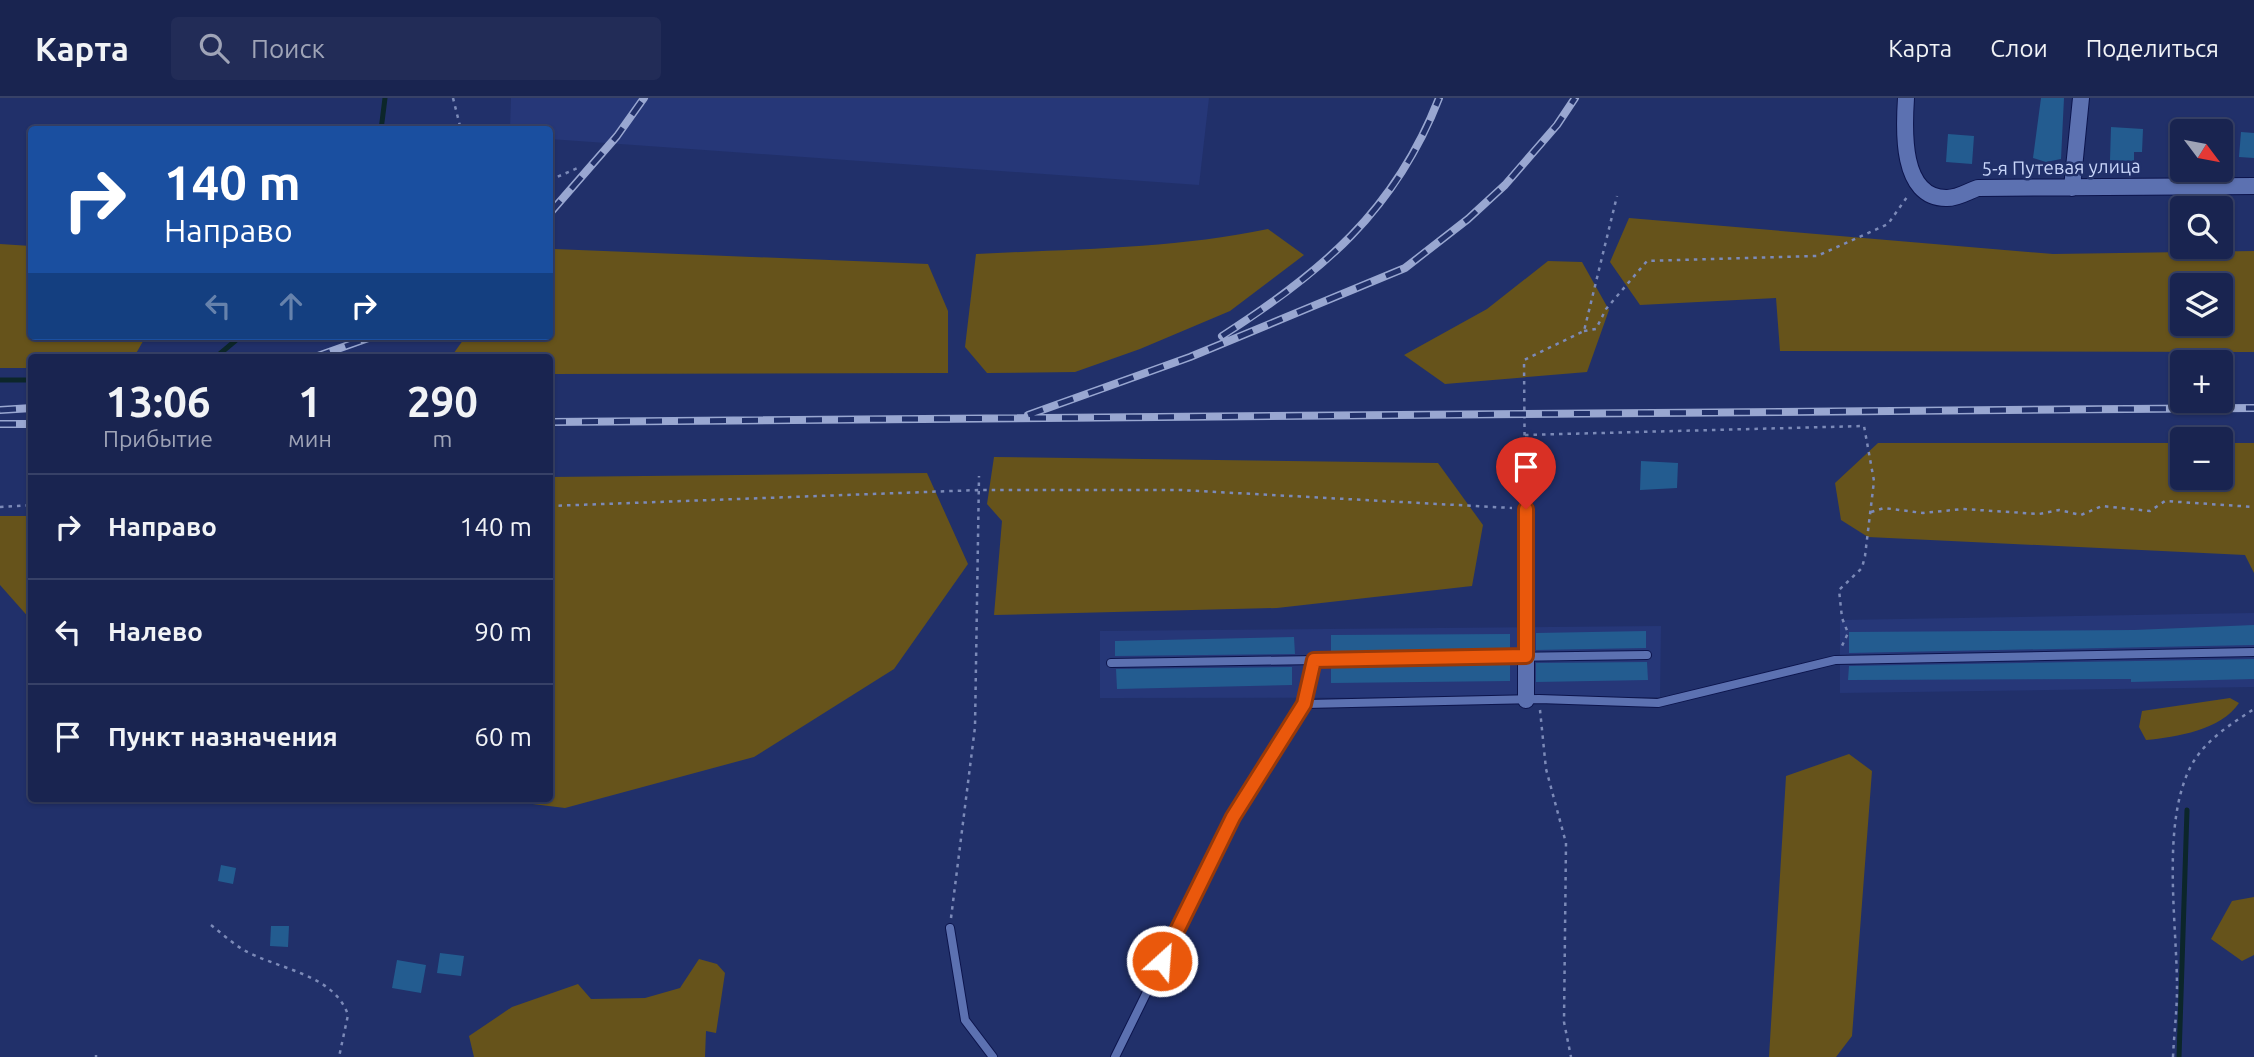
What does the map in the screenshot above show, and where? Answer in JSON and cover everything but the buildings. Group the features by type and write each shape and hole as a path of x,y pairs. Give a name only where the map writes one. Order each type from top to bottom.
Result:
{"street":[{"path":"1906,98 1903,140 1917,183"},
{"path":"2072,188 2081,98"},
{"name":"5-я Путевая улица","path":"1917,183 1934,195 1948,198 1979,188 2254,186"},
{"path":"1526,509 1526,656 1533,699"}],"lane":[{"path":"1304,704 1533,699 1658,704 1835,660 2254,652"},
{"path":"1111,663 1647,655"},
{"path":"1115,1057 1233,817 1304,704 1314,660"},
{"path":"950,928 965,1020 993,1057"}],"path":[{"path":"453,98 460,126"},
{"path":"553,179 580,167"},
{"path":"553,506 979,490 1180,490 1526,509 1524,360 1584,331 1596,329 1606,309 1647,261 1817,256 1888,224 1917,183"},
{"path":"1584,331 1617,197"},
{"path":"1525,435 1864,426 1874,481 1871,512 1861,568 1839,590 1842,618 1848,634 1835,660"},
{"path":"950,928 975,727 979,476"},
{"path":"1871,512 1884,508 1923,513 1963,509 2039,514 2059,510 2081,515 2102,506 2150,512 2165,501 2254,508"},
{"path":"0,507 28,505"},
{"path":"1533,699 1546,769 1566,843 1564,1010 1571,1057"},
{"path":"2173,1057 2177,988 2174,912 2177,799 2192,763 2220,732 2254,709"},
{"path":"211,925 243,950 314,980 338,997 348,1014 339,1057"}],"shaded area":[{"path":"511,98 1209,98 1199,185 553,139 553,126 510,126"},
{"path":"1629,218 2053,254 2170,252 2170,259 2233,259 2233,251 2254,251 2254,352 1780,351 1776,298 1640,305 1610,262"},
{"path":"1268,229 1304,255 1230,311 1140,349 1075,372 987,373 965,347 976,254 1196,241"},
{"path":"0,244 28,246 28,340 144,340 136,354 28,354 28,368 0,368"},
{"path":"553,250 928,264 948,311 948,373 553,374 553,354 453,354 463,340 553,340"},
{"path":"1548,261 1582,262 1609,310 1587,372 1445,384 1404,355 1487,309"},
{"path":"1878,443 2170,443 2170,490 2233,490 2233,443 2254,443 2254,573 2245,555 1868,537 1841,520 1835,483"},
{"path":"994,457 1438,463 1483,525 1472,586 1277,608 994,615 1002,521 987,504"},
{"path":"927,473 968,564 894,669 754,757 565,808 516,802 553,802 553,477"},
{"path":"0,516 28,516 28,617 0,585"},
{"path":"2254,613 2254,687 1840,693 1840,620"},
{"path":"1661,626 1660,697 1100,698 1100,631"},
{"path":"2230,698 2239,703 2221,720 2210,726 2171,737 2146,740 2139,727 2142,711"},
{"path":"1849,754 1872,771 1852,1036 1836,1057 1769,1057 1786,776"},
{"path":"2254,897 2254,955 2242,961 2211,939 2232,901"},
{"path":"699,959 717,964 725,973 716,1033 706,1031 705,1057 474,1057 469,1036 512,1007 578,984 591,999 645,998 680,988"}],"waterway":[{"path":"382,126 385,98"},
{"path":"220,354 236,340"},
{"path":"0,380 28,380"},
{"path":"2179,1057 2187,810"}],"railway":[{"path":"553,210 617,136 644,98"},
{"path":"1222,336 1292,288 1352,235 1401,174 1439,98"},
{"path":"1028,415 1190,357 1405,268 1468,219 1505,185 1557,125 1575,98"},
{"path":"323,354 363,340"},
{"path":"0,410 28,408"},
{"path":"553,422 2254,408"},
{"path":"0,424 28,424"}],"route":[{"path":"1162,961 1233,817 1304,704 1314,660 1526,656 1526,509"}]}
